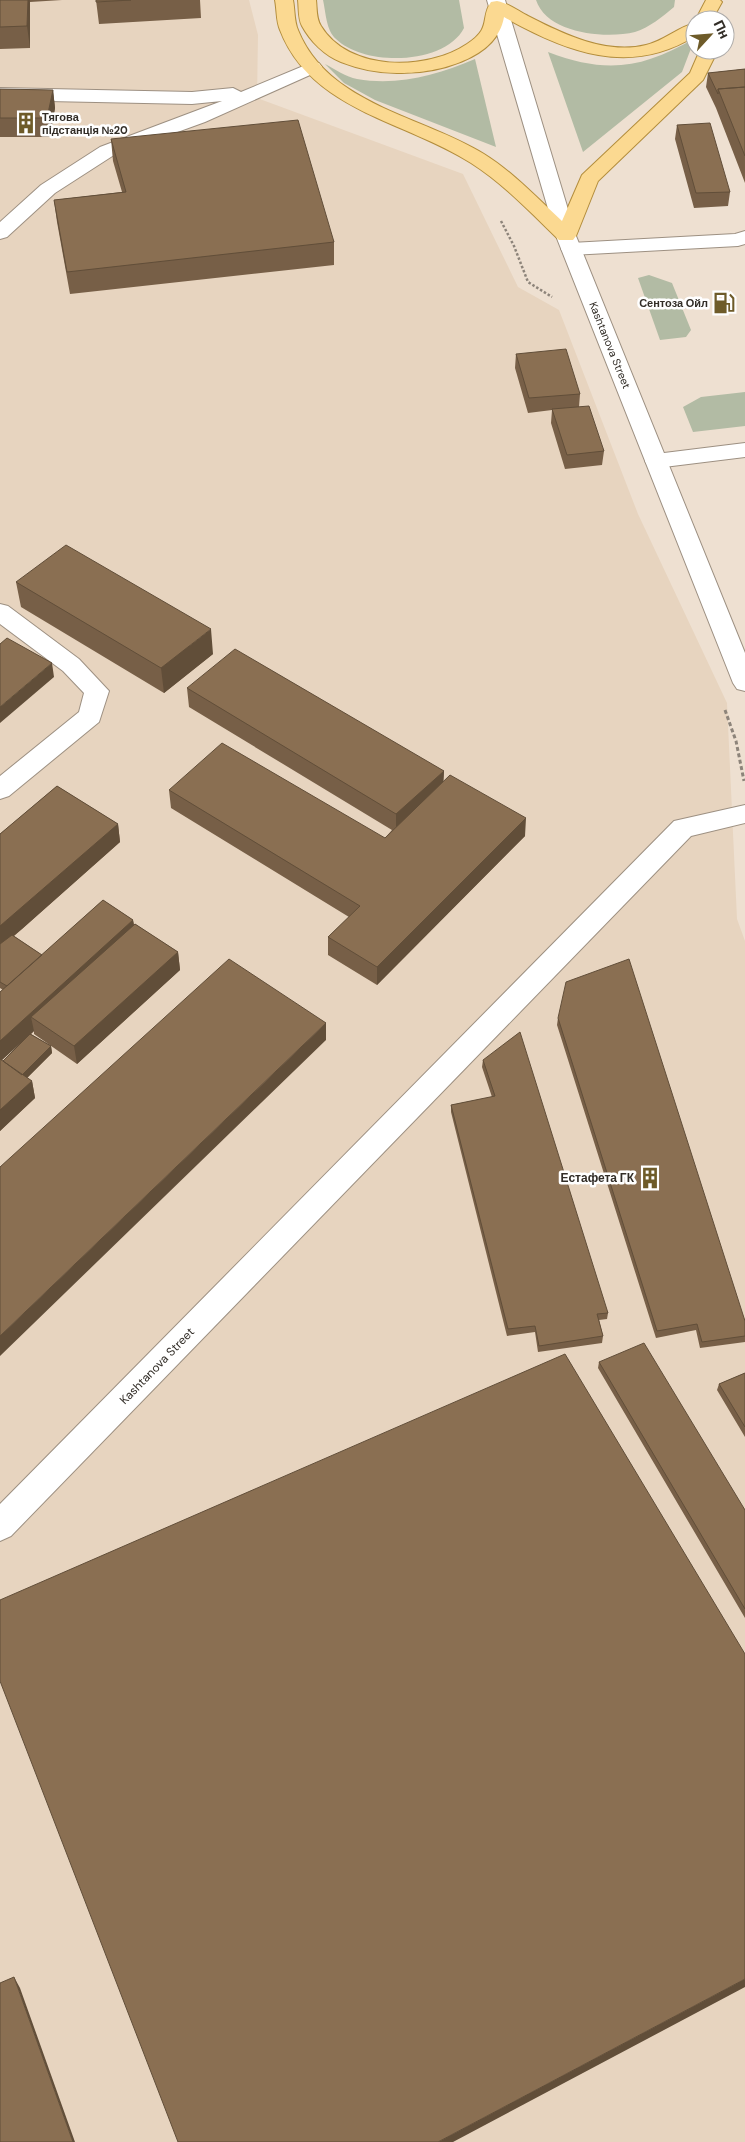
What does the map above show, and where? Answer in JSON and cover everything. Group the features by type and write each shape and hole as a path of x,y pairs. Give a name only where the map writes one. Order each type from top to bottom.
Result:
{"main road":[{"path":"284,0 289,29 302,56 332,86 380,113 475,157 503,176 568,242 589,179 697,76 705,60"},
{"path":"307,0 311,26 324,43 339,55 373,66 399,68 437,64 470,51 492,31 496,3 532,26 591,50 622,53 658,48 685,36"}],"street":[{"name":"Kashtanova Street","path":"496,3 568,242 745,683"},
{"path":"0,234 48,189 107,151 198,118 314,67"},
{"path":"0,94 192,98 238,93 285,79"},
{"path":"568,242 738,240 745,237"},
{"path":"656,461 745,450"},
{"path":"0,612 71,665 97,691 90,716 0,790"},
{"name":"Kashtanova Street","path":"0,1526 683,828 745,814"}],"shaded area":[{"path":"0,0 249,0 258,35 257,98 463,174 518,287 559,310 638,514 727,703 737,919 745,941 745,2142 0,2142"}],"green space":[{"path":"323,0 459,0 464,28 454,40 440,49 423,55 404,58 384,58 349,48 336,39 328,26"},
{"path":"536,0 675,0 674,7 646,27 635,32 609,35 594,34 565,27 552,20 542,11"},
{"path":"685,43 685,60 687,60 682,72 583,152 548,52 588,63 623,65 640,62"},
{"path":"475,59 496,147 375,100 344,83 325,64 353,78 388,81 418,78 447,70"},
{"path":"649,275 672,283 691,330 686,337 660,340 638,278"},
{"path":"745,392 745,426 693,432 683,407 701,397"}],"building":[{"path":"0,0 28,0 27,26 0,27"},
{"path":"96,0 131,0 96,2"},
{"path":"745,69 745,87 718,89 718,94 708,73"},
{"path":"745,87 745,156 718,89"},
{"path":"0,89 53,90 47,118 0,118"},
{"path":"298,120 334,242 67,272 54,200 126,192 111,139"},
{"path":"710,123 730,192 696,193 677,125"},
{"path":"566,349 580,394 529,398 516,354"},
{"path":"589,406 604,451 567,455 552,409"},
{"path":"66,545 211,629 161,668 16,582"},
{"path":"7,638 52,663 0,707 0,644"},
{"path":"235,649 444,771 396,814 187,688"},
{"path":"222,743 385,838 450,775 526,818 377,967 328,937 360,906 169,790"},
{"path":"57,786 118,824 0,926 0,834"},
{"path":"103,900 133,920 0,1041 0,992"},
{"path":"135,924 178,952 74,1046 31,1017"},
{"path":"12,935 42,955 7,986 0,982 0,944"},
{"path":"229,959 326,1023 0,1336 0,1167"},
{"name":"Естафета ГК","path":"629,959 745,1321 745,1336 702,1342 697,1324 657,1331 558,1018 566,982"},
{"path":"520,1032 608,1313 597,1314 603,1336 539,1346 535,1326 508,1329 451,1105 495,1096 483,1060"},
{"path":"30,1034 51,1046 22,1075 3,1061"},
{"path":"0,1059 32,1081 0,1110"},
{"path":"644,1343 745,1510 745,1609 599,1362"},
{"path":"565,1354 745,1654 745,1979 438,2142 178,2142 0,1681 0,1600"},
{"path":"745,1373 745,1427 719,1384"},
{"path":"14,1977 73,2142 0,2142 0,1983"}],"place":[{"name":"Тягова пiдстанцiя №20","path":"26,123"},
{"name":"Сентоза Ойл","path":"724,303"},
{"name":"Естафета ГК","path":"650,1178"}]}
